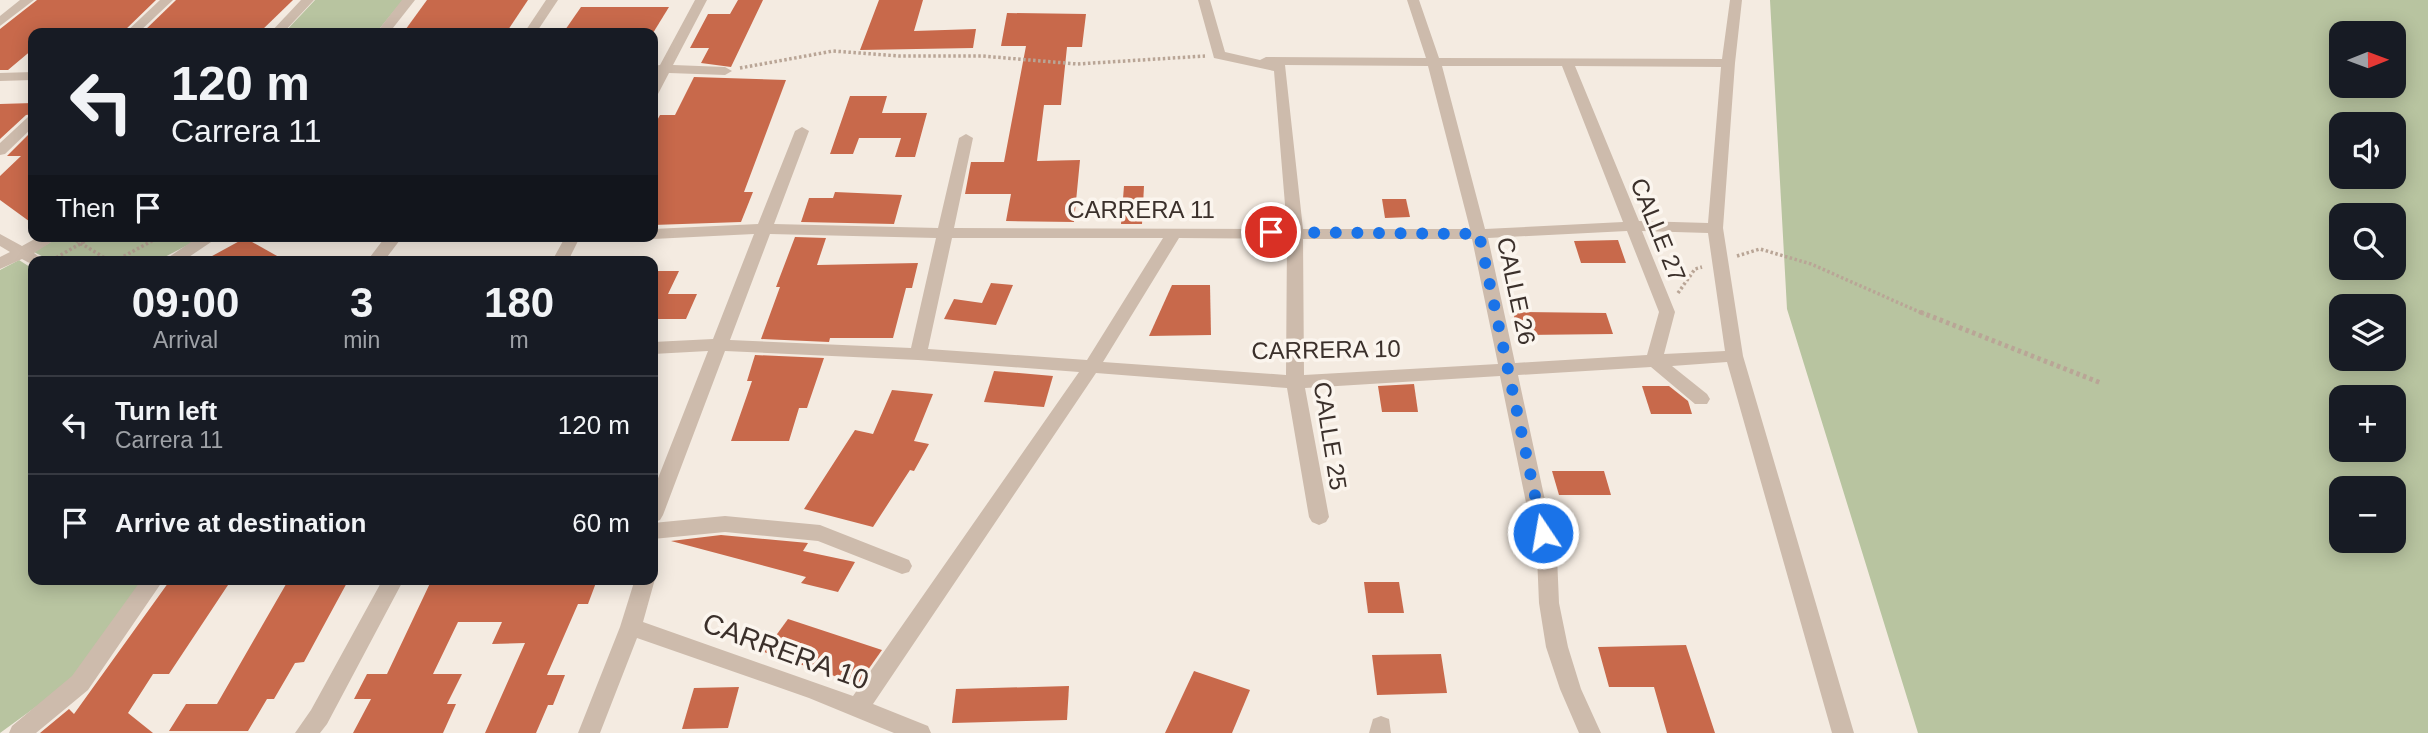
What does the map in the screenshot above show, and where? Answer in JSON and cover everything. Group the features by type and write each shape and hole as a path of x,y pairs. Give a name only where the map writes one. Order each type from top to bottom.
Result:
{"street":[{"path":"0,22 28,0"},
{"path":"136,28 167,0"},
{"path":"281,28 308,0"},
{"path":"386,28 410,0"},
{"path":"533,28 552,0"},
{"path":"658,69 701,0"},
{"path":"1204,0 1219,55 1256,61 1728,63"},
{"name":"CALLE 26","path":"1413,0 1434,62 1479,234 1543,533 1554,644 1572,697 1590,733"},
{"path":"1737,0 1728,63 1715,228 1734,356 1843,733"},
{"name":"CALLE 25","path":"1256,61 1280,68 1295,231 1295,382 1319,517"},
{"name":"CALLE 27","path":"1567,62 1667,312 1654,360"},
{"path":"0,66 28,66"},
{"path":"658,69 724,71"},
{"path":"0,77 28,76"},
{"path":"0,151 28,126"},
{"path":"658,502 802,131"},
{"path":"918,354 967,138"},
{"name":"CARRERA 11","path":"658,234 764,229 945,233 1174,234 1295,231 1479,234 1631,226 1715,228"},
{"path":"858,708 1093,366 1174,234"},
{"path":"0,239 28,256"},
{"path":"31,256 46,242"},
{"path":"179,256 202,242"},
{"path":"378,256 390,242"},
{"path":"0,264 28,257"},
{"name":"CARRERA 10","path":"658,348 719,345 918,354 1295,382 1734,356"},
{"path":"1654,360 1701,399"},
{"path":"658,531 726,524 820,533 902,566"},
{"path":"20,733 80,683 151,585"},
{"path":"306,733 319,717 391,585"},
{"path":"589,733 631,627 643,585"},
{"name":"CARRERA 10","path":"631,627 858,708 920,733"}],"path":[{"path":"724,71 833,51 899,56 982,56 1077,64 1219,55"},
{"path":"78,242 101,256"},
{"path":"60,256 84,242"},
{"path":"125,256 150,242"},
{"path":"1667,312 1695,269 1760,249 1811,264 1958,329 2101,383"}],"green space":[{"path":"315,0 403,0 380,28 289,28"},
{"path":"1770,0 2428,0 2428,733 1918,733 1787,309"},
{"path":"51,242 193,242 167,256 42,256 34,252"},
{"path":"19,260 28,266 28,585 139,585 70,682 0,733 0,270"}],"building":[{"path":"37,0 156,0 127,28 28,28 28,53 8,70 0,70 0,29"},
{"path":"176,0 293,0 264,28 147,28"},
{"path":"427,0 528,0 509,28 407,28"},
{"path":"738,0 763,0 731,67 701,63 709,48 690,48 708,14 730,14"},
{"path":"879,0 923,0 914,31 976,29 973,48 860,50"},
{"path":"581,7 669,7 656,28 566,28"},
{"path":"1007,13 1086,14 1082,47 1067,47 1061,105 1044,105 1037,161 1080,160 1074,222 1006,221 1011,194 965,194 971,162 1004,162 1026,46 1001,46"},
{"path":"694,77 786,80 744,192 753,192 741,222 658,225 658,119 660,115 675,115"},
{"path":"850,96 887,96 882,113 927,113 915,157 895,157 901,138 859,138 853,154 830,154"},
{"path":"28,103 28,115 0,139 0,104"},
{"path":"28,135 28,220 0,200 0,176 21,156 7,156"},
{"path":"1124,186 1144,186 1142,224 1121,224"},
{"path":"835,192 902,195 894,224 801,222 809,198 833,198"},
{"path":"1382,199 1406,199 1410,217 1385,218"},
{"path":"795,237 826,238 817,265 918,263 912,288 906,288 893,338 830,338 829,342 761,339 780,287 776,287"},
{"path":"1618,240 1626,263 1581,263 1574,241"},
{"path":"238,242 252,242 277,256 212,256"},
{"path":"658,271 679,271 668,294 697,294 686,319 658,319"},
{"path":"991,283 1013,285 996,325 944,319 954,299 982,303"},
{"path":"1172,285 1210,285 1211,335 1149,336"},
{"path":"1513,312 1606,313 1613,334 1519,335"},
{"path":"755,355 824,358 807,408 799,408 789,441 731,441 752,381 747,381"},
{"path":"994,371 1053,376 1044,407 984,402"},
{"path":"1414,384 1418,412 1382,412 1378,386"},
{"path":"1642,386 1669,386 1688,401 1692,414 1651,414"},
{"path":"892,390 933,394 914,441 929,444 914,471 910,470 873,527 804,509 855,430 873,434"},
{"path":"1552,471 1604,471 1611,495 1559,495"},
{"path":"721,535 808,543 803,551 855,562 838,592 801,583 806,577 671,541"},
{"path":"1364,582 1399,582 1404,613 1368,613"},
{"path":"167,585 228,585 169,674 153,674 128,713 153,733 40,733 69,709 74,714"},
{"path":"286,585 346,585 304,662 295,663 274,699 267,699 248,731 169,731 186,704 217,704"},
{"path":"429,585 595,585 588,604 578,604 547,675 565,675 553,705 548,705 536,733 485,733 525,643 492,644 502,622 458,622 433,674 462,674 447,704 456,704 443,733 353,733 371,699 354,699 367,674 387,674"},
{"path":"788,619 882,650 858,684 764,652"},
{"path":"1686,645 1715,733 1667,733 1654,687 1609,687 1598,647"},
{"path":"1441,654 1447,693 1377,695 1372,655"},
{"path":"1194,671 1250,690 1232,733 1165,733"},
{"path":"1069,686 1067,720 952,723 956,689"},
{"path":"739,687 728,728 682,729 694,688"}],"route":[{"path":"1271,232 1479,234 1543,533"}]}
